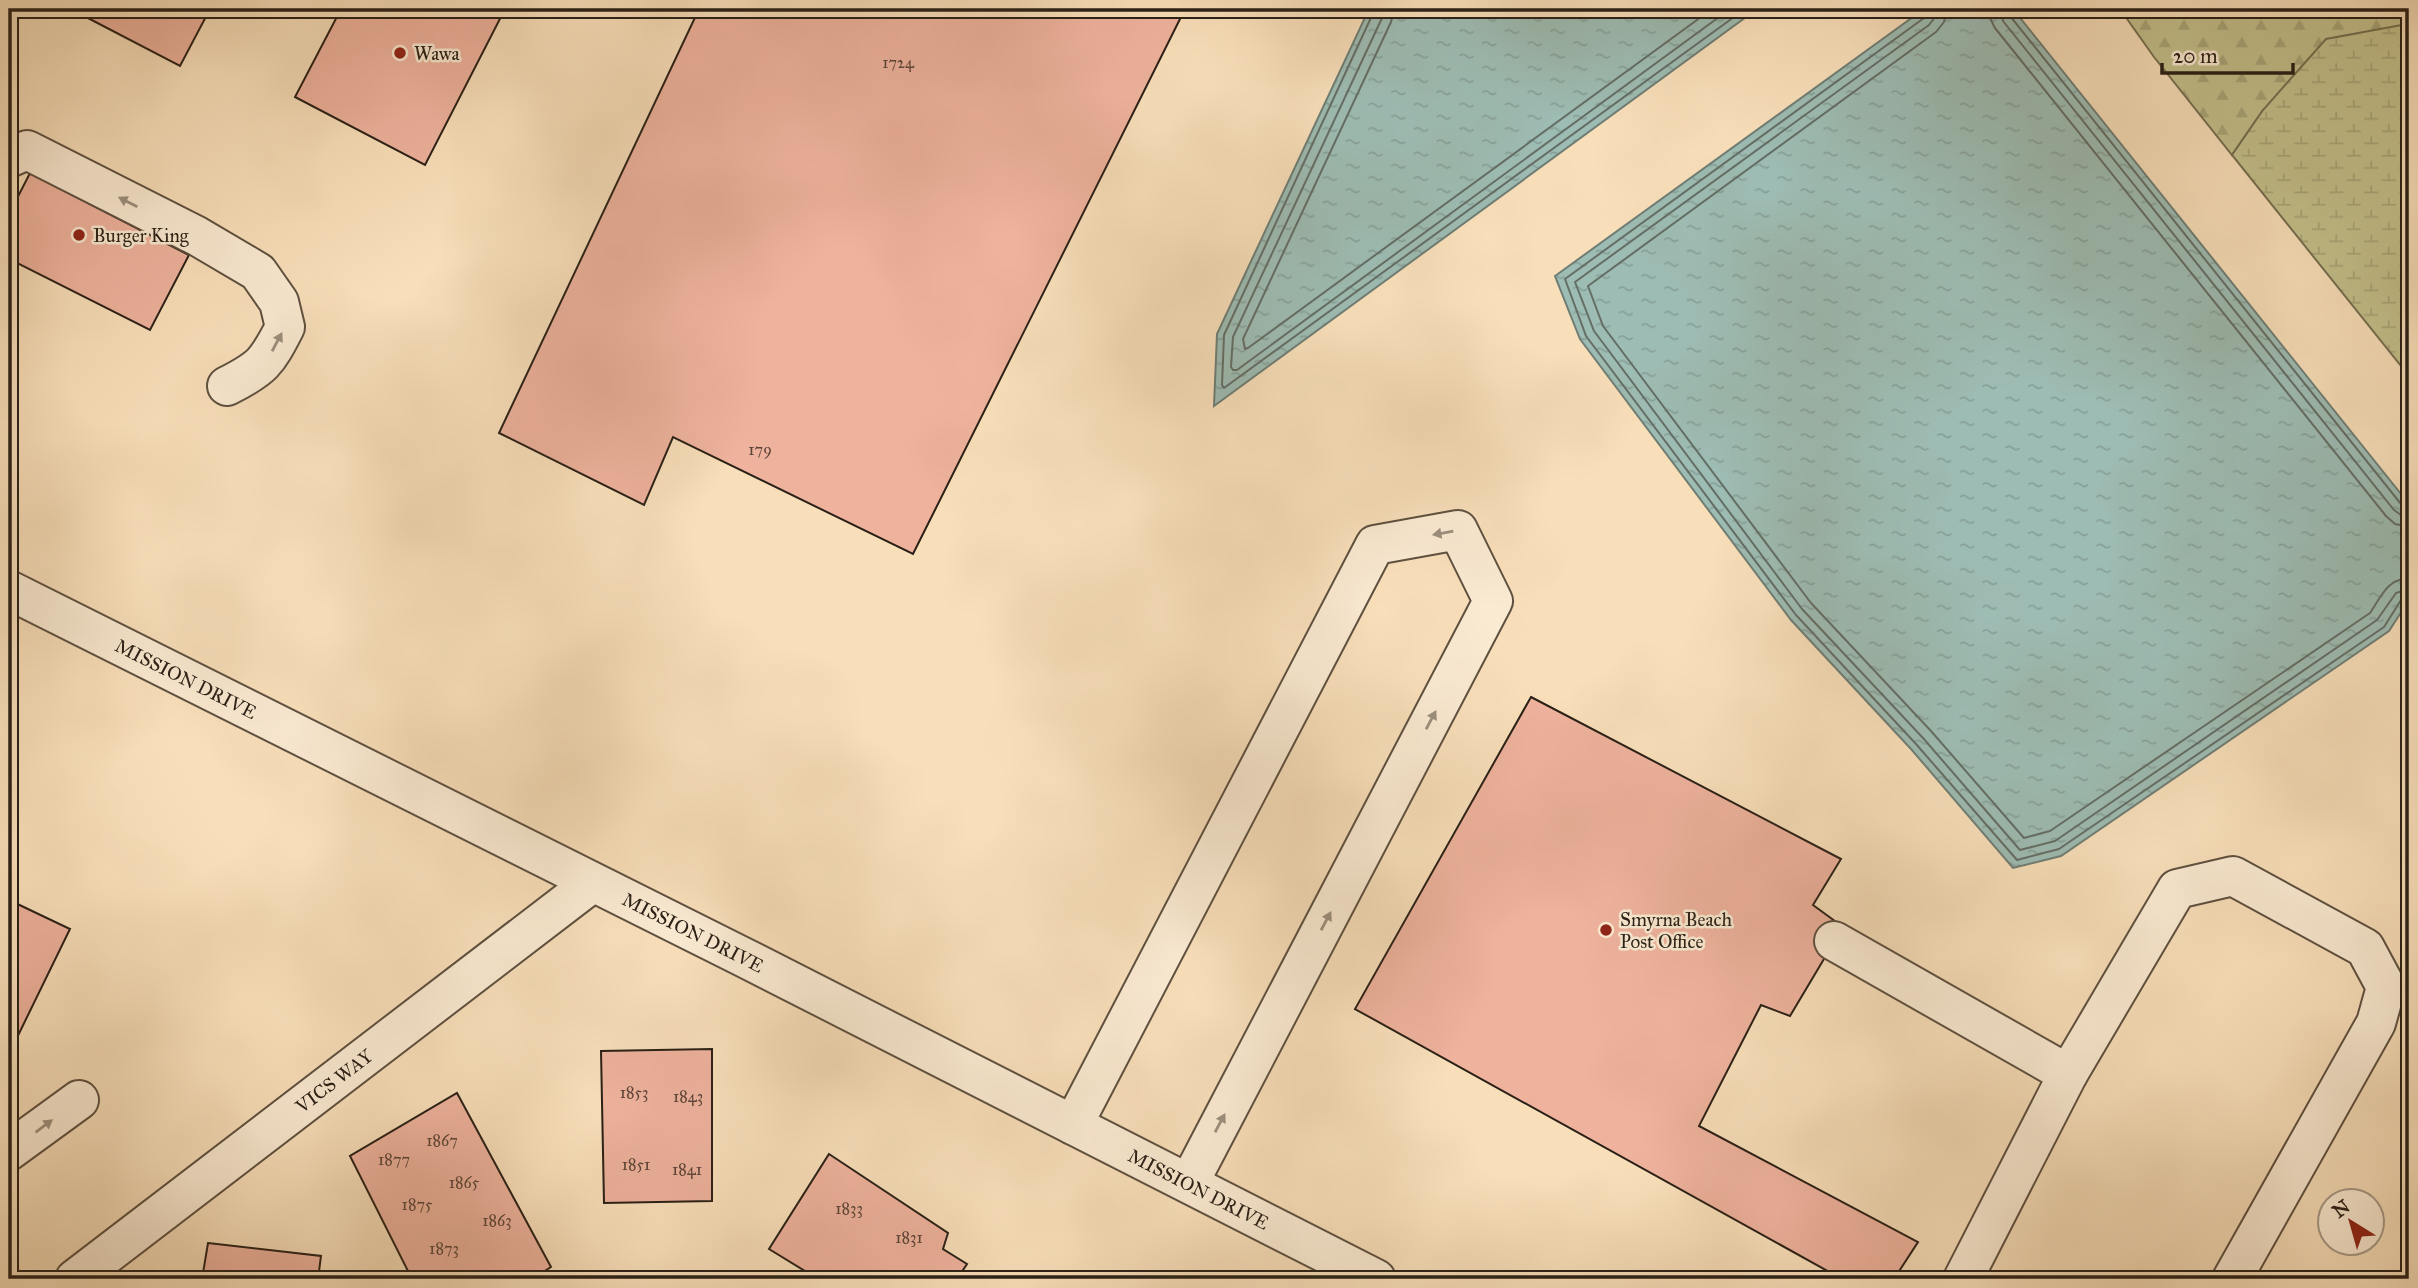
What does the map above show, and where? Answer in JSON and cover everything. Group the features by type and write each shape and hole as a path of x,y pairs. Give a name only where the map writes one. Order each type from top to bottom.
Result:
{"street":[{"path":"9,158 27,150 197,236 258,272 279,302 285,327 267,360 247,376 227,386"},
{"path":"1073,1125 1375,545 1458,530 1493,601 1189,1183"},
{"name":"MISSION DRIVE","path":"9,590 1189,1183 1321,1267 1376,1279"},
{"path":"1963,1279 2068,1074 2177,889 2233,876 2365,948 2386,987 2376,1023 2232,1279"},
{"name":"VICS WAY","path":"75,1279 592,883"},
{"path":"1834,942 2068,1074"},
{"path":"9,1151 79,1100"}],"green space":[{"path":"2120,9 2409,9 2409,25 2263,110 2232,155 2154,57"},
{"path":"2407,24 2409,376 2232,155 2263,110 2326,39"}],"water":[{"path":"1369,9 1757,9 1214,406 1217,334"},
{"path":"1924,9 2013,9 2409,504 2409,600 2389,631 2061,856 2013,868 1911,749 1791,620 1580,339 1555,276"}],"building":[{"path":"88,9 210,9 180,66 84,16"},
{"name":"Wawa","path":"341,9 505,9 425,165 295,97"},
{"path":"699,9 1185,9 913,554 673,437 644,505 499,433"},
{"name":"Burger King","path":"30,173 189,255 150,330 9,259 9,214"},
{"path":"1531,697 1841,859 1813,905 1843,927 1790,1016 1761,1005 1699,1126 1918,1242 1894,1279 1842,1279 1355,1009"},
{"path":"9,900 70,929 9,1054"},
{"path":"712,1049 712,1201 604,1203 601,1051"},
{"path":"457,1093 551,1267 532,1279 412,1279 350,1156"},
{"path":"829,1154 948,1233 943,1249 967,1264 957,1279 818,1279 769,1249"},
{"path":"208,1243 321,1256 318,1279 202,1279"}],"place":[{"name":"Wawa","path":"400,53"},
{"name":"Burger King","path":"79,235"},
{"name":"Smyrna Beach Post Office","path":"1606,930"}]}
